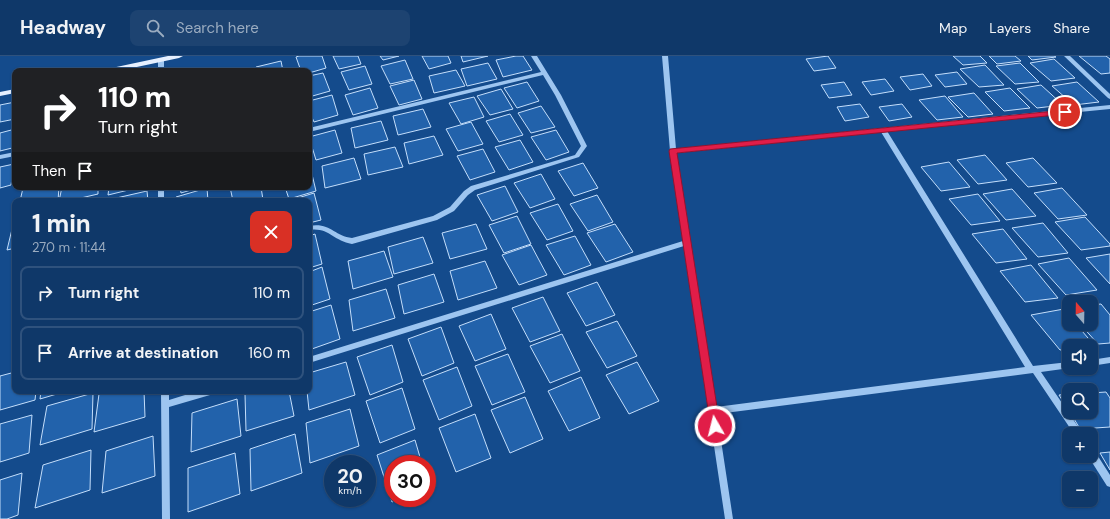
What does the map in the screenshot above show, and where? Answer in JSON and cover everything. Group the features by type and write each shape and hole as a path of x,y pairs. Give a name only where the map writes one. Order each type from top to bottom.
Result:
{"main road":[{"path":"122,68 179,56"},
{"path":"0,94 12,92"}],"street":[{"path":"312,228 321,226 332,231 344,240 352,241 435,218 452,209 466,193 473,188 577,156 584,146 558,95 534,56"},
{"path":"665,56 673,151 713,411 726,518"},
{"path":"1067,56 1110,97"},
{"path":"161,60 161,68"},
{"path":"312,129 544,73"},
{"path":"673,151 1110,108"},
{"path":"883,130 1033,370 1074,427"},
{"path":"0,157 12,155"},
{"path":"312,359 687,242"},
{"path":"1098,362 1110,360"},
{"path":"713,411 1062,367"},
{"path":"165,394 166,519"},
{"path":"165,405 200,394"},
{"path":"1097,463 1110,483"}],"building":[{"path":"322,56 326,68 312,72 312,68 300,68 296,57"},
{"path":"333,56 358,56 361,64 339,69"},
{"path":"380,56 399,56 383,60"},
{"path":"422,56 448,56 451,63 429,69"},
{"path":"461,56 488,56 463,62"},
{"path":"523,56 532,70 503,77 496,60"},
{"path":"828,56 836,68 814,71 806,59"},
{"path":"953,56 980,56 987,63 963,65"},
{"path":"989,56 1015,56 1021,61 997,64"},
{"path":"1028,56 1054,56 1056,57 1032,60"},
{"path":"1079,56 1106,56 1110,59 1110,73 1101,74"},
{"path":"1054,59 1075,78 1051,81 1030,63"},
{"path":"405,60 413,79 390,84 381,66"},
{"path":"281,61 282,68 256,68"},
{"path":"488,63 497,79 467,86 461,69"},
{"path":"1020,63 1039,82 1015,84 996,66"},
{"path":"985,65 1004,85 979,87 960,69"},
{"path":"365,66 372,84 349,90 341,72"},
{"path":"456,70 465,86 434,93 429,76"},
{"path":"957,72 967,84 945,87 935,75"},
{"path":"323,73 330,91 312,96 312,75"},
{"path":"923,74 932,86 910,90 900,77"},
{"path":"885,79 894,91 871,95 862,82"},
{"path":"414,80 422,99 399,105 390,86"},
{"path":"527,82 539,101 517,108 504,88"},
{"path":"844,82 852,95 829,98 821,85"},
{"path":"1077,82 1099,102 1074,105 1052,86"},
{"path":"1041,85 1063,105 1037,108 1017,89"},
{"path":"370,88 378,108 353,115 345,95"},
{"path":"1010,88 1030,108 1004,111 985,92"},
{"path":"501,89 513,109 490,115 477,96"},
{"path":"974,93 993,114 968,117 948,97"},
{"path":"332,95 338,115 314,122 312,117 312,100"},
{"path":"945,96 963,117 937,120 919,100"},
{"path":"474,97 484,117 461,124 449,103"},
{"path":"12,103 12,120 0,122 0,105"},
{"path":"860,104 869,117 845,121 837,107"},
{"path":"902,104 912,117 889,121 879,107"},
{"path":"541,106 555,127 531,133 518,113"},
{"path":"423,109 431,127 398,135 393,116"},
{"path":"510,114 523,135 499,142 486,121"},
{"path":"381,121 388,140 355,148 351,128"},
{"path":"471,122 483,144 458,151 446,129"},
{"path":"12,130 12,148 0,151 0,133"},
{"path":"335,130 342,153 316,160 312,147 312,136"},
{"path":"556,130 569,152 546,160 531,137"},
{"path":"434,136 443,155 409,164 404,143"},
{"path":"520,140 533,162 509,170 495,147"},
{"path":"395,147 403,167 368,175 364,154"},
{"path":"483,149 495,172 470,180 457,156"},
{"path":"985,155 1007,180 978,184 957,160"},
{"path":"354,158 361,179 325,188 322,166"},
{"path":"1033,158 1057,183 1028,187 1006,163"},
{"path":"949,162 970,187 941,191 921,167"},
{"path":"583,163 598,188 574,196 558,171"},
{"path":"12,164 11,185 0,188 0,167"},
{"path":"312,174 316,191 289,198 286,190 312,190"},
{"path":"541,174 555,199 530,208 514,183"},
{"path":"505,186 518,212 492,221 477,195"},
{"path":"1062,188 1087,215 1058,219 1034,193"},
{"path":"1012,189 1036,216 1006,220 983,194"},
{"path":"23,190 59,190 58,198 21,198"},
{"path":"61,190 98,190 98,194 81,198 60,198"},
{"path":"109,190 129,190 108,195"},
{"path":"180,190 191,190 181,193"},
{"path":"200,190 207,190 208,198 176,197"},
{"path":"231,190 261,190 263,198 232,198"},
{"path":"147,191 148,198 116,198"},
{"path":"314,193 321,220 312,222 312,198 298,198"},
{"path":"978,194 1000,221 971,225 949,199"},
{"path":"597,195 613,222 588,231 570,204"},
{"path":"558,204 573,231 547,240 530,213"},
{"path":"517,216 531,244 504,253 489,225"},
{"path":"1085,217 1110,244 1110,246 1081,250 1055,222"},
{"path":"1043,223 1068,253 1038,257 1012,228"},
{"path":"476,224 487,249 450,259 442,233"},
{"path":"615,224 633,252 606,262 587,233"},
{"path":"12,229 12,249 7,250"},
{"path":"1003,229 1027,259 996,263 972,234"},
{"path":"315,234 322,264 312,267 312,235"},
{"path":"575,236 591,265 564,275 546,245"},
{"path":"423,237 433,263 394,274 388,247"},
{"path":"531,245 547,275 519,285 502,255"},
{"path":"384,251 393,277 353,289 348,261"},
{"path":"1110,254 1110,284 1086,258"},
{"path":"1069,258 1097,290 1066,295 1038,264"},
{"path":"485,261 497,288 458,300 450,271"},
{"path":"1031,265 1058,298 1025,302 1000,271"},
{"path":"322,267 330,299 312,305 312,271"},
{"path":"434,274 444,302 404,314 398,285"},
{"path":"597,282 615,315 586,326 567,293"},
{"path":"386,289 395,318 353,331 349,300"},
{"path":"543,297 560,331 530,342 512,308"},
{"path":"1098,304 1101,304 1110,315 1110,343 1098,344 1098,339 1094,339 1086,331 1098,331"},
{"path":"331,305 340,339 312,349 312,311"},
{"path":"1062,309 1062,331 1082,331 1089,339 1062,339 1062,350 1060,350 1031,315"},
{"path":"491,314 506,349 475,361 459,326"},
{"path":"617,321 637,356 607,368 586,332"},
{"path":"441,327 454,363 422,376 408,339"},
{"path":"562,334 580,371 550,383 530,346"},
{"path":"392,345 403,382 370,395 357,357"},
{"path":"508,354 525,392 492,405 475,366"},
{"path":"346,362 355,395 309,410 307,394 312,394 312,372"},
{"path":"637,362 659,401 629,414 606,375"},
{"path":"457,367 472,406 439,420 423,380"},
{"path":"12,373 12,394 36,394 35,400 0,410 0,376"},
{"path":"581,377 600,418 569,431 548,391"},
{"path":"402,388 415,429 380,443 366,401"},
{"path":"1106,392 1110,398 1110,427 1079,427 1074,419 1098,419 1098,393"},
{"path":"41,394 57,394 40,399"},
{"path":"93,394 92,429 40,445 47,406"},
{"path":"99,394 144,394 145,417 94,432"},
{"path":"245,394 290,394 294,416 246,431"},
{"path":"525,397 543,439 510,453 491,410"},
{"path":"237,399 241,436 191,452 192,413"},
{"path":"350,409 359,446 333,455 324,455 324,458 310,463 306,423"},
{"path":"475,414 491,458 456,472 439,428"},
{"path":"32,415 29,453 0,462 0,424"},
{"path":"295,434 302,473 251,491 250,449"},
{"path":"153,436 155,476 102,493 106,451"},
{"path":"415,440 419,455 384,455 384,477 377,455"},
{"path":"91,450 90,490 35,508 43,465"},
{"path":"1110,452 1110,470 1100,453"},
{"path":"235,453 240,494 188,512 188,468"},
{"path":"22,473 18,515 7,519 0,519 0,480"}],"route":[{"path":"715,426 673,151 1065,112"}]}
